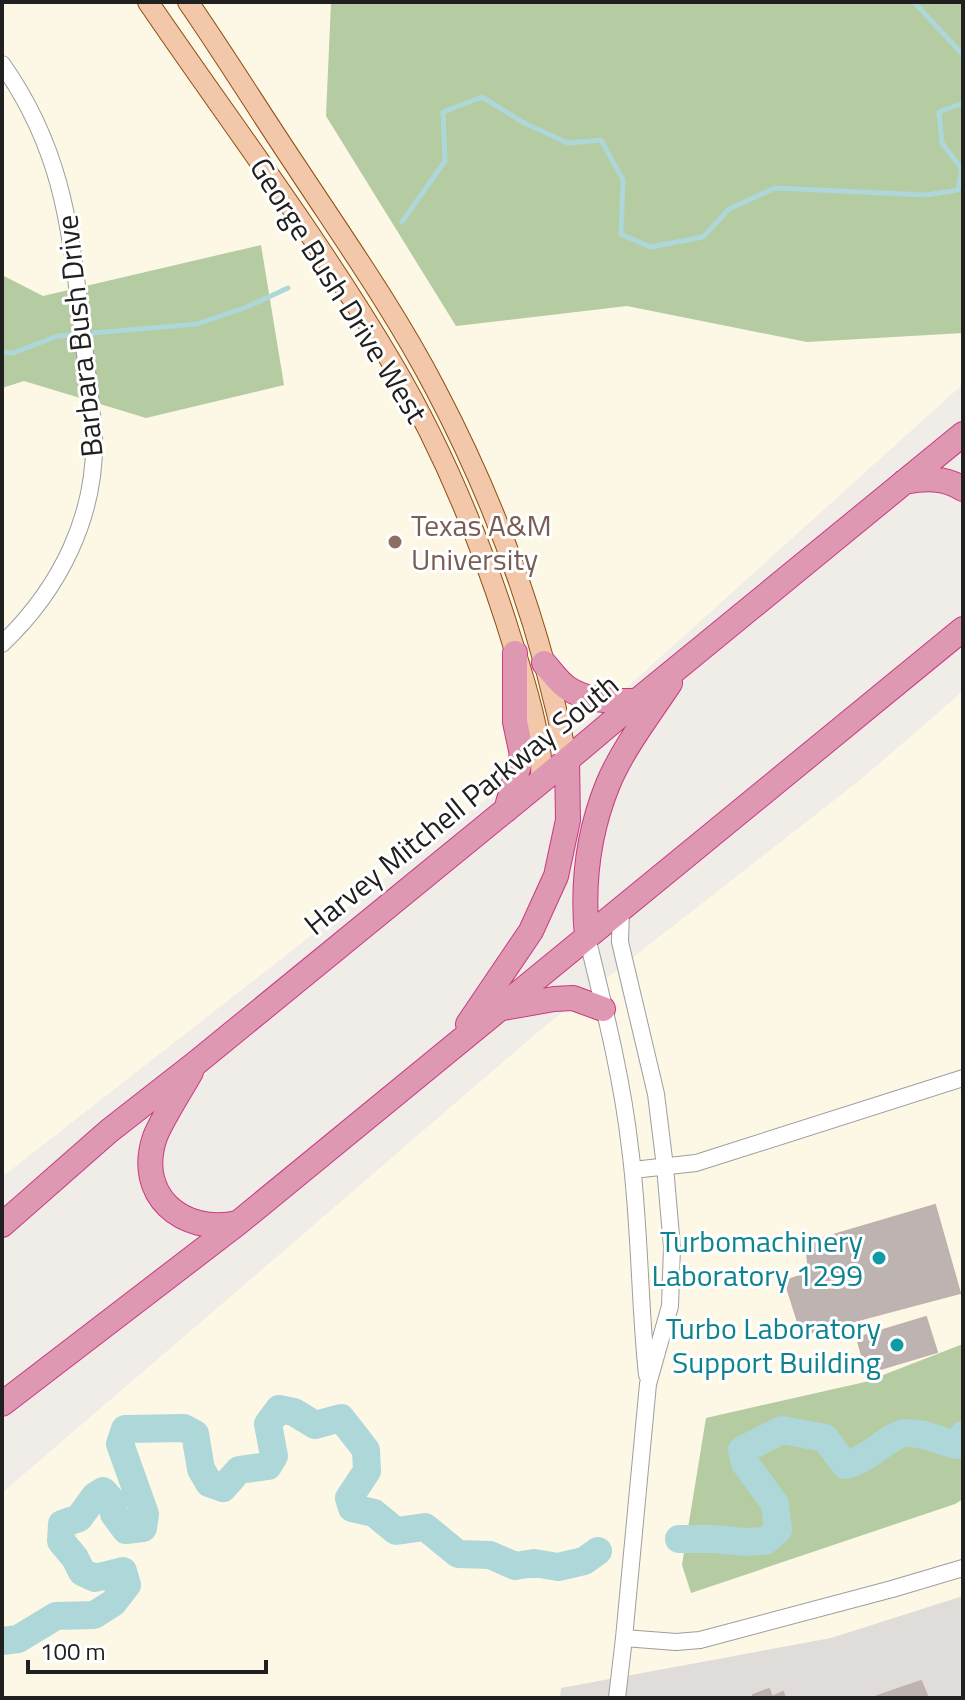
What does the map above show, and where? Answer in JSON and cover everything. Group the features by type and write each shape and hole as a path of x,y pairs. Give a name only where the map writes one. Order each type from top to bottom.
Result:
{"highway":[{"name":"Harvey Mitchell Parkway South","path":"2,1225 109,1131 963,434"},
{"path":"904,482 927,477 963,489"},
{"path":"944,645 963,618"},
{"path":"2,1404 238,1223 963,629"},
{"path":"506,810 522,755 515,722 515,653"},
{"path":"544,663 565,687 585,697 637,701"},
{"path":"587,937 585,883 595,823 609,783 631,742 682,664"},
{"path":"451,1049 531,931 556,876 568,820 567,760"},
{"path":"500,1008 573,998 603,1009"},
{"path":"196,1063 155,1136 150,1161 153,1182 163,1204 183,1218 206,1226 238,1223"}],"main road":[{"name":"George Bush Drive West","path":"148,2 333,269 392,363 435,444 491,578 515,653 541,752 541,781"},
{"name":"George Bush Drive West","path":"188,2 360,261 435,387 488,501 535,628 567,760"}],"street":[{"name":"Barbara Bush Drive","path":"2,64 30,107 53,163 67,217 94,434 94,467 88,501 67,557 51,587 2,644"},
{"path":"617,1698 648,1384 670,1306 672,1247 656,1094 620,942 621,910"},
{"path":"587,937 622,1094 633,1170 648,1384"},
{"path":"633,1170 696,1163 963,1078"},
{"path":"624,1638 676,1642 700,1640 963,1568"}],"shaded area":[{"name":"Texas A&M University","path":"2,2 963,2 963,384 613,700 2,1177"},
{"path":"963,691 963,1698 2,1698 2,1493 545,1026 860,780"},
{"path":"963,1596 963,1698 560,1698 561,1688 831,1638"}],"green space":[{"path":"331,2 963,2 963,333 807,342 627,306 456,326 326,116"},
{"path":"261,245 284,385 146,418 24,381 2,388 2,275 43,296"},
{"path":"963,1344 963,1499 691,1593 682,1565 706,1418 865,1382"}],"building":[{"name":"Turbomachinery Laboratory 1299","path":"935,1205 960,1293 802,1335 785,1281 809,1273 806,1243"},
{"name":"Turbo Laboratory Support Building","path":"926,1317 937,1352 867,1373 857,1338"},
{"path":"921,1681 928,1698 872,1698"},
{"path":"769,1689 772,1697 783,1692 785,1698 754,1698 753,1695"}],"waterway":[{"path":"914,2 963,55"},
{"path":"402,222 445,161 443,112 482,97 526,124 568,143 601,140 623,180 621,234 650,247 703,237 729,209 775,188 927,195 958,190 962,169 942,143 939,112 963,103"},
{"path":"2,352 13,353 58,336 197,324 247,307 288,288"},
{"path":"2,1641 18,1639 56,1616 94,1615 113,1603 127,1585 123,1571 95,1578 82,1572 61,1541 62,1524 79,1518 95,1496 103,1491 113,1502 114,1514 126,1530 143,1528 145,1514 120,1444 125,1429 184,1428 195,1434 201,1469 209,1483 223,1488 239,1470 268,1466 274,1456 268,1424 279,1409 294,1412 315,1425 341,1418 366,1450 367,1471 349,1498 352,1508 374,1513 396,1531 425,1527 458,1554 490,1555 515,1566 534,1563 558,1567 584,1561 598,1551"},
{"path":"679,1539 765,1541 778,1530 775,1504 745,1463 742,1450 782,1430 825,1438 845,1465 906,1433 956,1445 963,1435"}],"place":[{"name":"Texas A&M University","path":"395,542"},
{"name":"Turbomachinery Laboratory 1299","path":"879,1258"},
{"name":"Turbo Laboratory Support Building","path":"897,1345"}]}
